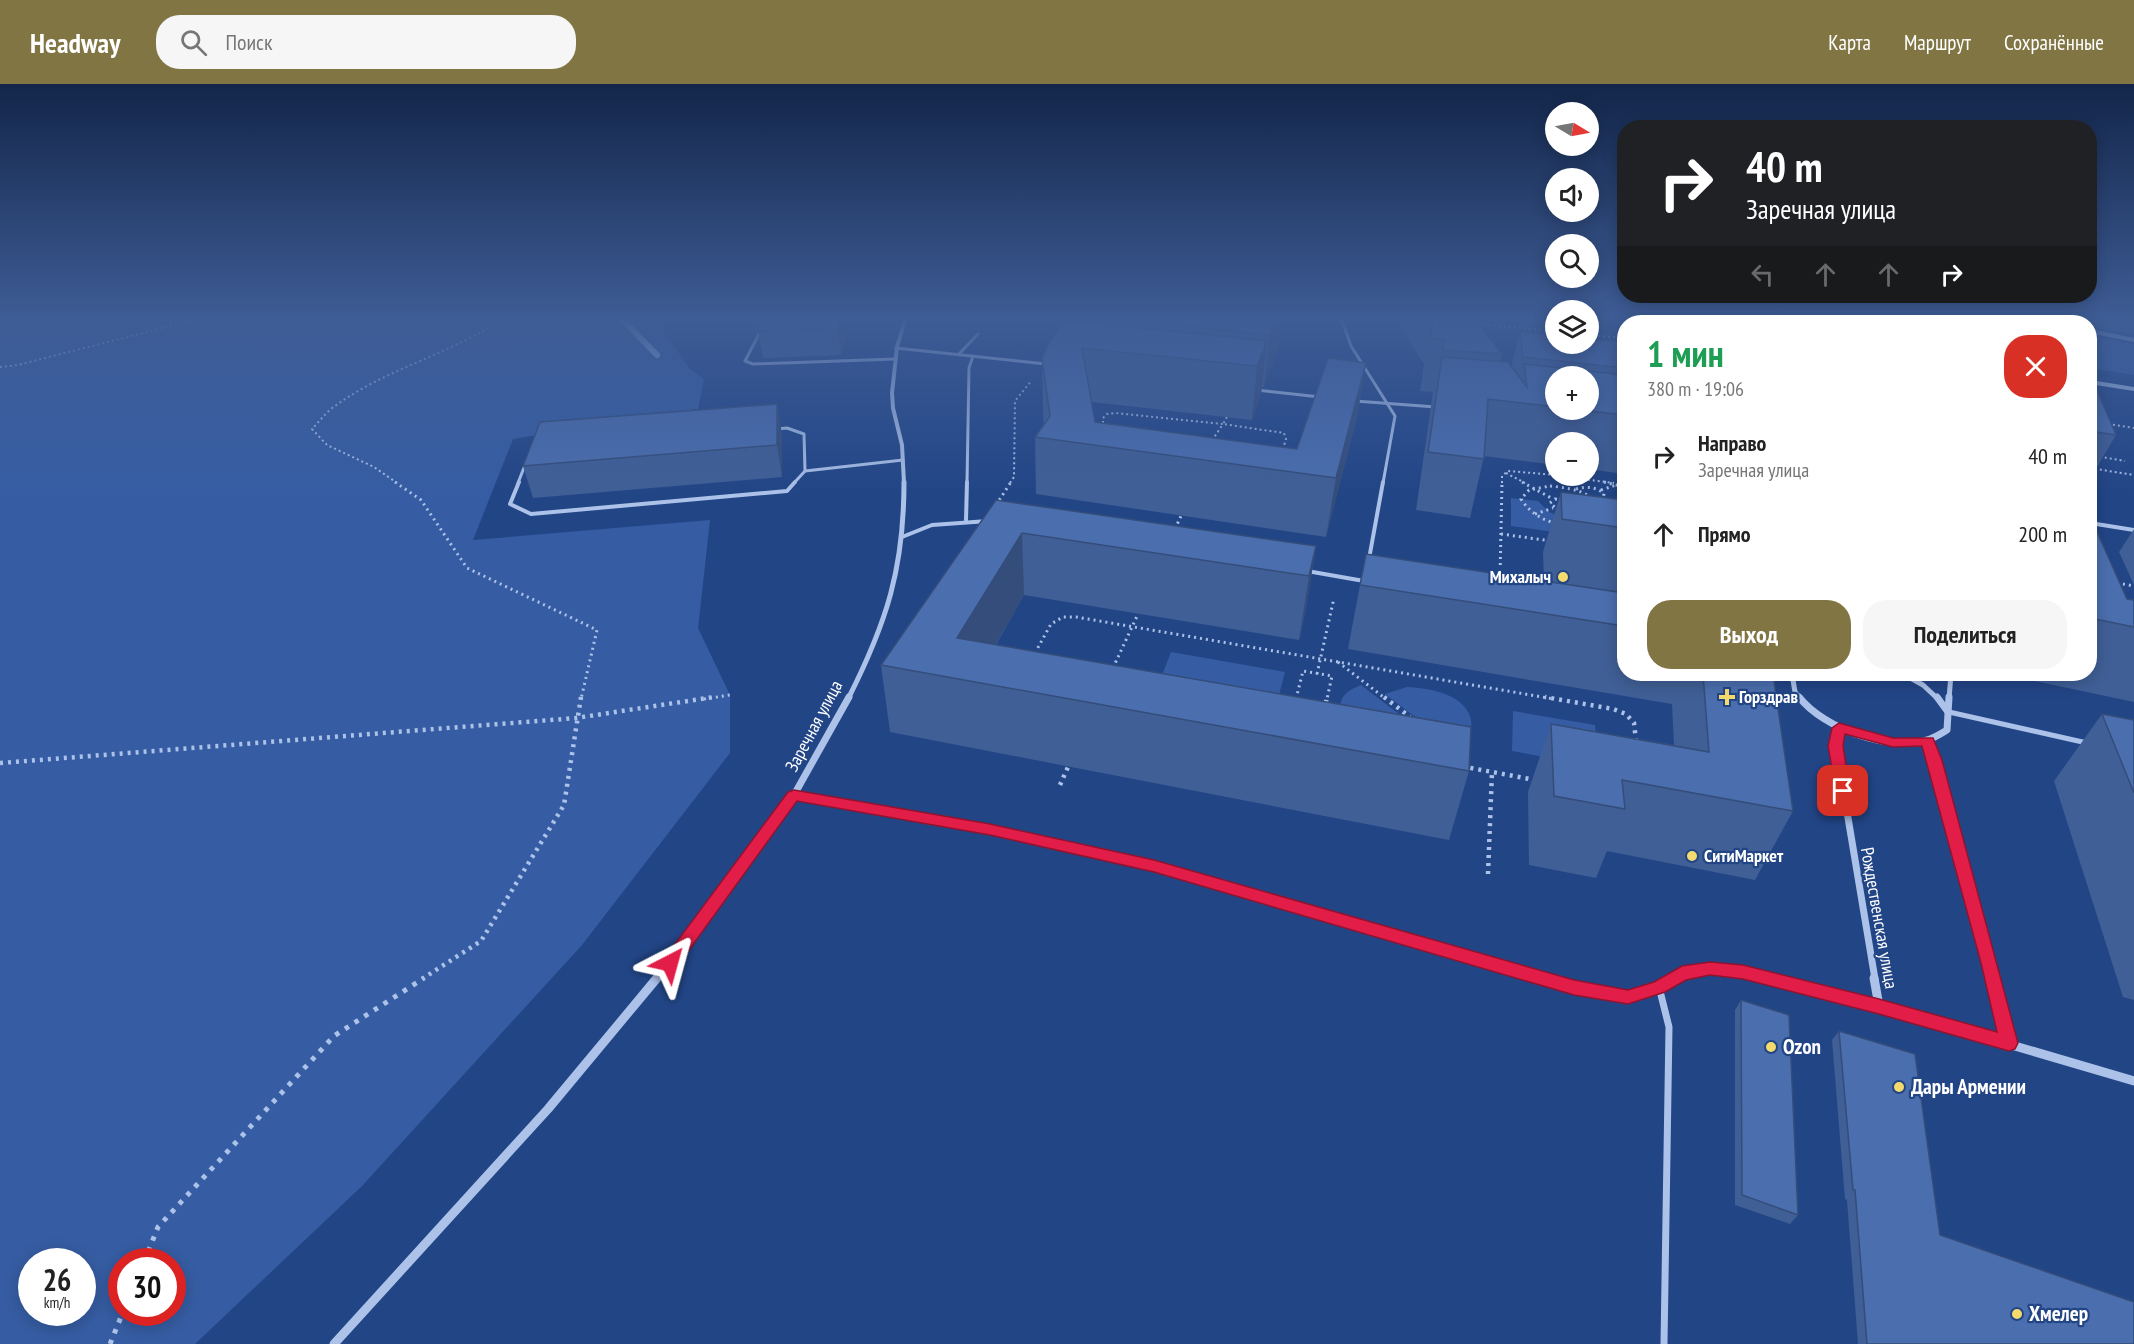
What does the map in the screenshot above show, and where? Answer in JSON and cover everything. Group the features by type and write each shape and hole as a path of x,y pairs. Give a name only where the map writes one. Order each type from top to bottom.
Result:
{"street":[{"name":"Заречная улица","path":"894,376 892,401 903,450 902,537 896,584 881,630 835,724 794,795 990,829 1154,866 1574,987 1628,997 1659,987 1682,973 1710,969 1743,972 1879,1006 2134,1081"},
{"path":"2097,383 2134,389"},
{"path":"1791,681 1805,705 1839,728 1874,739 1893,742 1928,741 1940,737 1947,730 1951,681"},
{"path":"1918,681 1942,702 1949,712"},
{"name":"Рождественская улица","path":"1839,728 1836,746 1879,1006"},
{"path":"1928,741 1935,760 2009,1043"},
{"path":"334,1344 548,1109 685,944 794,795"}],"lane":[{"path":"966,520 969,376"},
{"path":"1367,569 1395,416 1370,376"},
{"path":"1248,388 1325,398"},
{"path":"1346,400 1440,407"},
{"path":"775,429 787,428 804,434 805,471"},
{"path":"529,456 510,504 531,514 787,491 805,471 903,460"},
{"path":"902,537 917,527 966,520 999,522"},
{"path":"2097,524 2134,530"},
{"path":"1306,571 1376,582"},
{"path":"1949,712 2099,745"},
{"path":"1659,987 1669,1027 1664,1344"}],"path":[{"path":"150,1248 158,1227 334,1036 481,941 564,805 576,718 597,630 466,568 421,500 374,467 327,445 312,429 334,406 388,376"},
{"path":"988,520 1014,477 1015,401 1036,376"},
{"path":"1103,437 1103,418 1107,414 1223,424 1284,433 1286,440 1279,459"},
{"path":"1205,446 1217,435 1227,417"},
{"path":"2101,423 2134,428"},
{"path":"2097,455 2125,461"},
{"path":"2097,469 2134,475"},
{"path":"1500,581 1502,476 1506,473 1520,471 1545,474"},
{"path":"1506,473 1553,500 1569,501 1588,495"},
{"path":"1599,481 1617,484"},
{"path":"1575,490 1589,487 1600,490 1617,484"},
{"path":"1551,486 1588,495 1598,501 1603,510 1602,516 1589,523 1566,524 1534,514 1523,505 1521,499 1523,494 1533,488 1551,486"},
{"path":"1598,501 1605,496 1600,490"},
{"path":"1553,500 1550,503 1563,510 1572,509 1574,506 1569,501"},
{"path":"1534,514 1554,507"},
{"path":"1176,529 1181,516"},
{"path":"1501,534 1557,542"},
{"path":"2112,582 2134,586"},
{"path":"1317,674 1334,598"},
{"path":"1108,678 1138,614"},
{"path":"1063,617 1077,617 1132,626 1613,709 1626,714 1634,723 1641,786 1635,796 1620,796 1038,687 1026,681 1025,671 1052,624 1063,617"},
{"path":"1337,662 1413,719"},
{"path":"1303,671 1317,674 1332,676 1321,727 1291,721 1303,671"},
{"path":"1095,708 1104,688"},
{"path":"0,763 576,718 730,695"},
{"path":"1303,736 1306,724"},
{"path":"1470,763 1480,770"},
{"path":"1060,785 1068,766"},
{"path":"1488,874 1492,772"},
{"path":"110,1344 117,1326"}],"shaded area":[{"path":"0,376 700,376 704,379 698,409 513,439 473,540 710,520 698,628 730,695 730,753 582,945 362,1186 195,1344 0,1344"},
{"path":"1511,498 1538,501 1549,512 1617,541 1511,526"},
{"path":"1171,652 1285,672 1274,714 1155,693"},
{"path":"1361,685 1421,731 1340,709 1346,694"},
{"path":"1407,687 1436,691 1462,704 1471,720 1468,734 1451,744 1385,694"},
{"path":"1513,711 1595,725 1598,767 1512,751"}],"building":[{"path":"1044,376 1087,376 1095,422 1297,449 1322,376 1363,376 1336,478 1035,437 1050,416"},
{"path":"1439,376 1518,376 1527,387 1526,376 1545,376 1545,406 1488,399 1484,459 1428,452"},
{"path":"1599,376 1617,376 1617,414 1599,412"},
{"path":"2097,390 2116,435 2097,432"},
{"path":"777,404 777,445 523,466 540,422"},
{"path":"1561,492 1617,499 1617,527 1562,519"},
{"path":"996,500 1316,546 1309,576 1022,533 957,638 1471,727 1469,771 881,665"},
{"path":"2097,532 2127,599 2134,600 2134,627 2097,619"},
{"path":"1366,554 1617,592 1617,625 1360,585"},
{"path":"1704,681 1774,681 1793,811 1622,780 1625,809 1554,796 1551,724 1709,752"},
{"path":"2102,714 2134,720 2134,793"},
{"path":"1741,1000 1789,1015 1798,1215 1742,1195"},
{"path":"1839,1031 1915,1054 1940,1235 2134,1302 2134,1344 1867,1344"}],"place":[{"name":"Михалыч","path":"1563,577"},
{"name":"Горздрав","path":"1727,697"},
{"name":"СитиМаркет","path":"1692,856"},
{"name":"Ozon","path":"1771,1047"},
{"name":"Дары Армении","path":"1899,1087"},
{"name":"Хмелер","path":"2017,1314"}],"route":[{"path":"670,963 764,839 794,795 990,829 1154,866 1574,987 1628,997 1659,987 1682,973 1710,969 1743,972 1879,1006 2009,1043 1935,760 1928,741 1893,742 1874,739 1839,728 1836,746 1843,791"}]}
